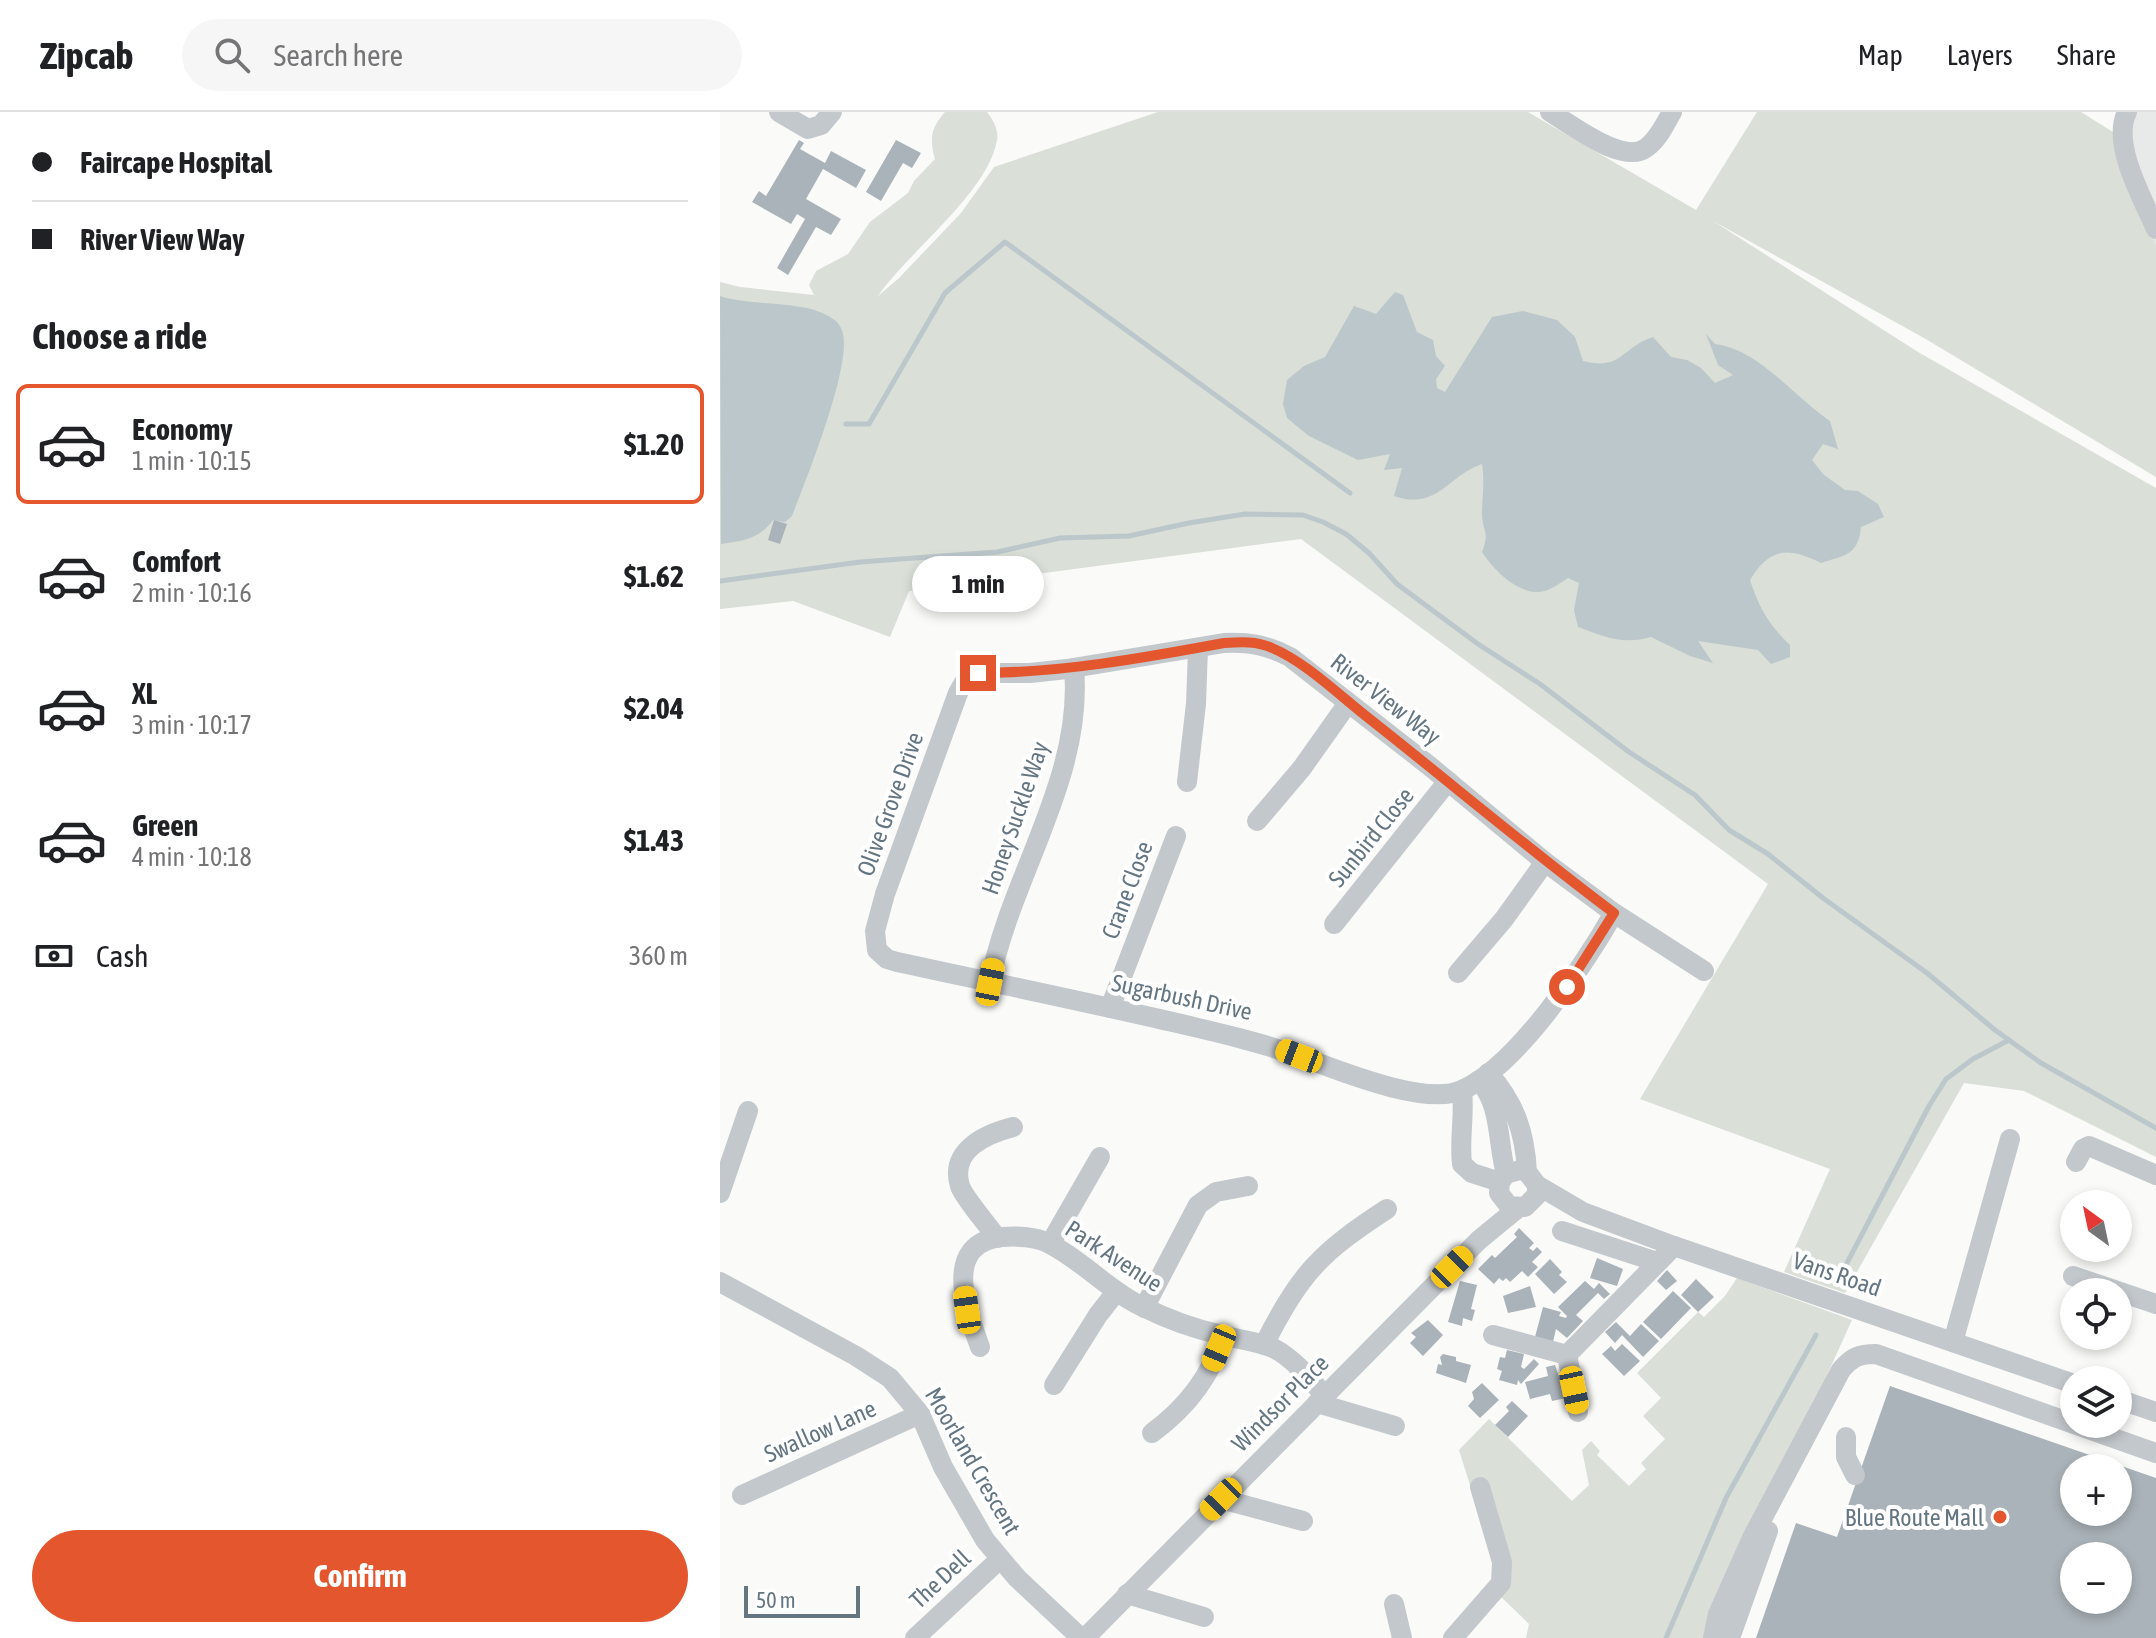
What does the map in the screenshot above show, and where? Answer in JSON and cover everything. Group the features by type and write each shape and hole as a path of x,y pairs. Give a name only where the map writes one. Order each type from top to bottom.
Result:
{"street":[{"path":"779,112 808,129 821,125 832,112"},
{"path":"1550,112 1626,154 1649,147 1672,112"},
{"path":"2127,112 2123,128 2126,157 2156,229"},
{"name":"River View Way","path":"978,673 1030,673 1251,642 1271,647 1290,657 1545,862 1614,913 1704,971"},
{"path":"1187,782 1196,704 1198,648"},
{"name":"Honey Suckle Way","path":"990,982 999,943 1063,763 1074,712 1074,668"},
{"name":"Olive Grove Drive","path":"887,959 877,950 875,942 885,894 962,685 978,673"},
{"path":"1257,821 1302,768 1348,703"},
{"name":"Sunbird Close","path":"1334,924 1448,781"},
{"name":"Crane Close","path":"1110,1008 1176,836"},
{"path":"1458,973 1504,919 1545,862"},
{"path":"1501,1183 1472,1173 1462,1164 1460,1144 1465,1109 1476,1081 1557,1000 1614,913"},
{"name":"Sugarbush Drive","path":"887,959 1256,1040 1375,1083 1441,1095 1476,1081"},
{"path":"1476,1081 1494,1102 1501,1183 1509,1206 1528,1192"},
{"path":"1476,1081 1501,1086 1517,1115 1524,1135 1528,1192"},
{"path":"720,1193 748,1111"},
{"path":"980,1347 967,1310 964,1267 968,1253 997,1238 962,1190 960,1167 964,1155 977,1140 1013,1127"},
{"path":"1953,1342 2010,1139"},
{"path":"2076,1162 2083,1149 2089,1146 2156,1175"},
{"path":"1050,1244 1100,1157"},
{"path":"1501,1183 1520,1170 1528,1192"},
{"name":"Windsor Place","path":"1479,1240 1492,1214 1501,1183"},
{"path":"1144,1308 1202,1200 1216,1192 1248,1186"},
{"name":"Windsor Place","path":"1083,1638 1528,1192"},
{"name":"Vans Road","path":"1528,1192 1548,1208 1583,1212 2060,1379"},
{"path":"1264,1345 1283,1307 1310,1269 1344,1238 1387,1209"},
{"path":"1562,1231 1657,1262"},
{"name":"Park Avenue","path":"997,1238 1020,1237 1050,1244 1116,1292 1144,1308 1192,1327 1264,1345 1285,1355 1320,1399"},
{"path":"1567,1355 1674,1246"},
{"path":"2073,1276 2156,1304"},
{"name":"Moorland Crescent","path":"720,1282 878,1369 903,1392 920,1414 963,1504 1000,1559 1034,1596 1083,1638"},
{"path":"1054,1385 1116,1292"},
{"path":"1493,1335 1567,1355"},
{"path":"1152,1433 1191,1399 1211,1367 1223,1336"},
{"path":"1713,1638 1718,1614 1752,1538 1841,1370 1851,1358 1876,1354 2156,1453"},
{"path":"1567,1355 1578,1412"},
{"path":"1320,1399 1395,1426"},
{"path":"2132,1404 2156,1412"},
{"name":"Swallow Lane","path":"742,1495 920,1414"},
{"path":"1846,1437 1846,1457 1855,1475"},
{"path":"1730,1638 1795,1456"},
{"path":"1453,1638 1501,1583 1502,1562 1480,1487"},
{"path":"1221,1499 1303,1521"},
{"name":"The Dell","path":"915,1638 1000,1559"},
{"path":"1127,1594 1204,1617"},
{"path":"1394,1604 1402,1638"}],"shaded area":[{"path":"945,112 987,112 997,133 991,160 963,201 878,296 961,213 994,167 1158,112 1528,112 1696,210 1757,112 2081,112 2121,137 2121,163 2156,245 2156,477 1924,338 1713,221 1918,352 2156,488 2156,1157 2024,1091 1964,1083 1845,1293 1784,1272 1830,1169 1640,1099 1768,884 1301,539 909,591 890,637 793,601 720,609 720,282 814,295 809,285 816,271 848,254 870,222 908,193 914,181 935,159 932,134"},
{"path":"2136,112 2156,112 2156,245 2121,163"},
{"path":"1395,292 1403,295 1417,332 1433,340 1436,356 1445,366 1436,379 1437,388 1445,392 1492,317 1523,311 1557,320 1575,337 1583,361 1596,363 1614,360 1653,337 1671,357 1687,360 1701,368 1715,383 1733,375 1718,365 1706,334 1715,344 1731,348 1761,364 1830,421 1838,449 1823,444 1812,460 1824,475 1845,490 1858,491 1878,504 1884,517 1861,527 1854,549 1844,555 1821,563 1799,554 1781,553 1757,569 1750,580 1757,599 1770,623 1790,645 1790,657 1771,664 1758,650 1698,641 1713,663 1690,656 1651,637 1623,640 1578,627 1574,610 1579,583 1568,578 1543,592 1522,589 1492,566 1482,552 1486,536 1482,515 1482,464 1422,499 1394,496 1402,468 1384,470 1390,454 1358,460 1309,436 1287,418 1283,404 1287,380 1304,366 1325,357 1354,306 1376,314"},
{"path":"720,296 822,313 841,327 844,350 826,424 792,516 785,522 773,520 750,538 721,544"},
{"path":"1737,1278 1852,1320 1812,1408 1774,1479 1703,1638 1526,1638 1529,1624 1496,1592 1501,1583 1459,1450 1489,1419 1572,1501 1589,1485 1582,1450 1591,1441 1600,1451 1597,1455 1629,1486 1646,1469 1641,1463 1665,1439 1643,1416 1661,1398 1637,1373 1698,1312 1704,1317 1725,1296"}],"building":[{"path":"799,140 804,143 800,149 825,163 831,151 866,170 856,188 823,169 806,199 841,219 831,235 816,227 788,275 777,268 805,219 797,214 791,224 752,202 759,191 766,196"},
{"path":"896,140 921,153 912,168 903,163 881,201 866,192"},
{"path":"774,520 787,524 780,544 768,540"},
{"path":"1519,1228 1534,1243 1529,1248 1533,1251 1537,1247 1542,1252 1532,1262 1538,1267 1528,1277 1522,1271 1510,1282 1499,1278 1494,1284 1478,1269 1517,1237 1514,1234"},
{"path":"1597,1258 1623,1269 1617,1286 1590,1278"},
{"path":"1550,1259 1567,1282 1554,1294 1535,1274"},
{"path":"1667,1270 1677,1281 1666,1290 1657,1281"},
{"path":"1696,1279 1714,1297 1698,1312 1681,1295"},
{"path":"1460,1281 1477,1285 1471,1309 1475,1310 1472,1321 1463,1318 1462,1326 1448,1322"},
{"path":"1585,1281 1594,1289 1599,1283 1610,1294 1604,1299 1598,1293 1576,1315 1583,1321 1567,1338 1556,1329 1553,1342 1535,1337 1543,1307 1561,1312 1559,1316 1566,1318 1558,1307"},
{"path":"1530,1286 1536,1307 1508,1313 1503,1296"},
{"path":"1673,1291 1691,1308 1661,1339 1643,1322"},
{"path":"1428,1320 1443,1335 1423,1356 1410,1343 1416,1337 1411,1333"},
{"path":"1616,1322 1630,1336 1641,1324 1659,1341 1643,1357 1622,1335 1615,1343 1605,1332"},
{"path":"1622,1344 1640,1361 1624,1376 1602,1354 1611,1346 1615,1351"},
{"path":"1507,1350 1524,1354 1521,1367 1524,1369 1534,1359 1539,1364 1521,1384 1518,1380 1517,1385 1499,1380 1502,1371 1497,1369 1500,1357 1505,1358"},
{"path":"1443,1354 1471,1365 1466,1383 1436,1373 1438,1364 1442,1365 1440,1357"},
{"path":"1555,1365 1566,1398 1552,1401 1550,1394 1530,1399 1525,1382 1548,1376 1546,1367"},
{"path":"1482,1383 1499,1400 1480,1418 1468,1406 1474,1399 1472,1392"},
{"name":"Blue Route Mall","path":"1890,1386 2087,1454 2060,1454 2060,1526 2132,1526 2132,1470 2156,1478 2156,1638 1756,1638 1796,1523 1837,1537"},
{"path":"1512,1401 1528,1416 1508,1437 1495,1425 1509,1411 1506,1407"}],"waterway":[{"path":"846,424 869,424 945,293 1005,242 1350,493"},
{"path":"720,581 860,562 997,552 1060,538 1129,536 1245,514 1303,515 1323,522 1346,534 1369,553 1397,584 1478,644 1540,684 1629,752 1695,795 1729,830 1768,854 1927,973 1995,1030 2041,1063 2156,1128"},
{"path":"1836,1284 1946,1079 1973,1059 2009,1040"},
{"path":"1666,1638 1726,1498 1816,1335"}],"place":[{"name":"Blue Route Mall","path":"2000,1517"}],"route":[{"path":"978,673 1067,669 1224,643 1251,642 1271,647 1290,657 1432,768 1545,862 1614,913 1567,987"}]}
